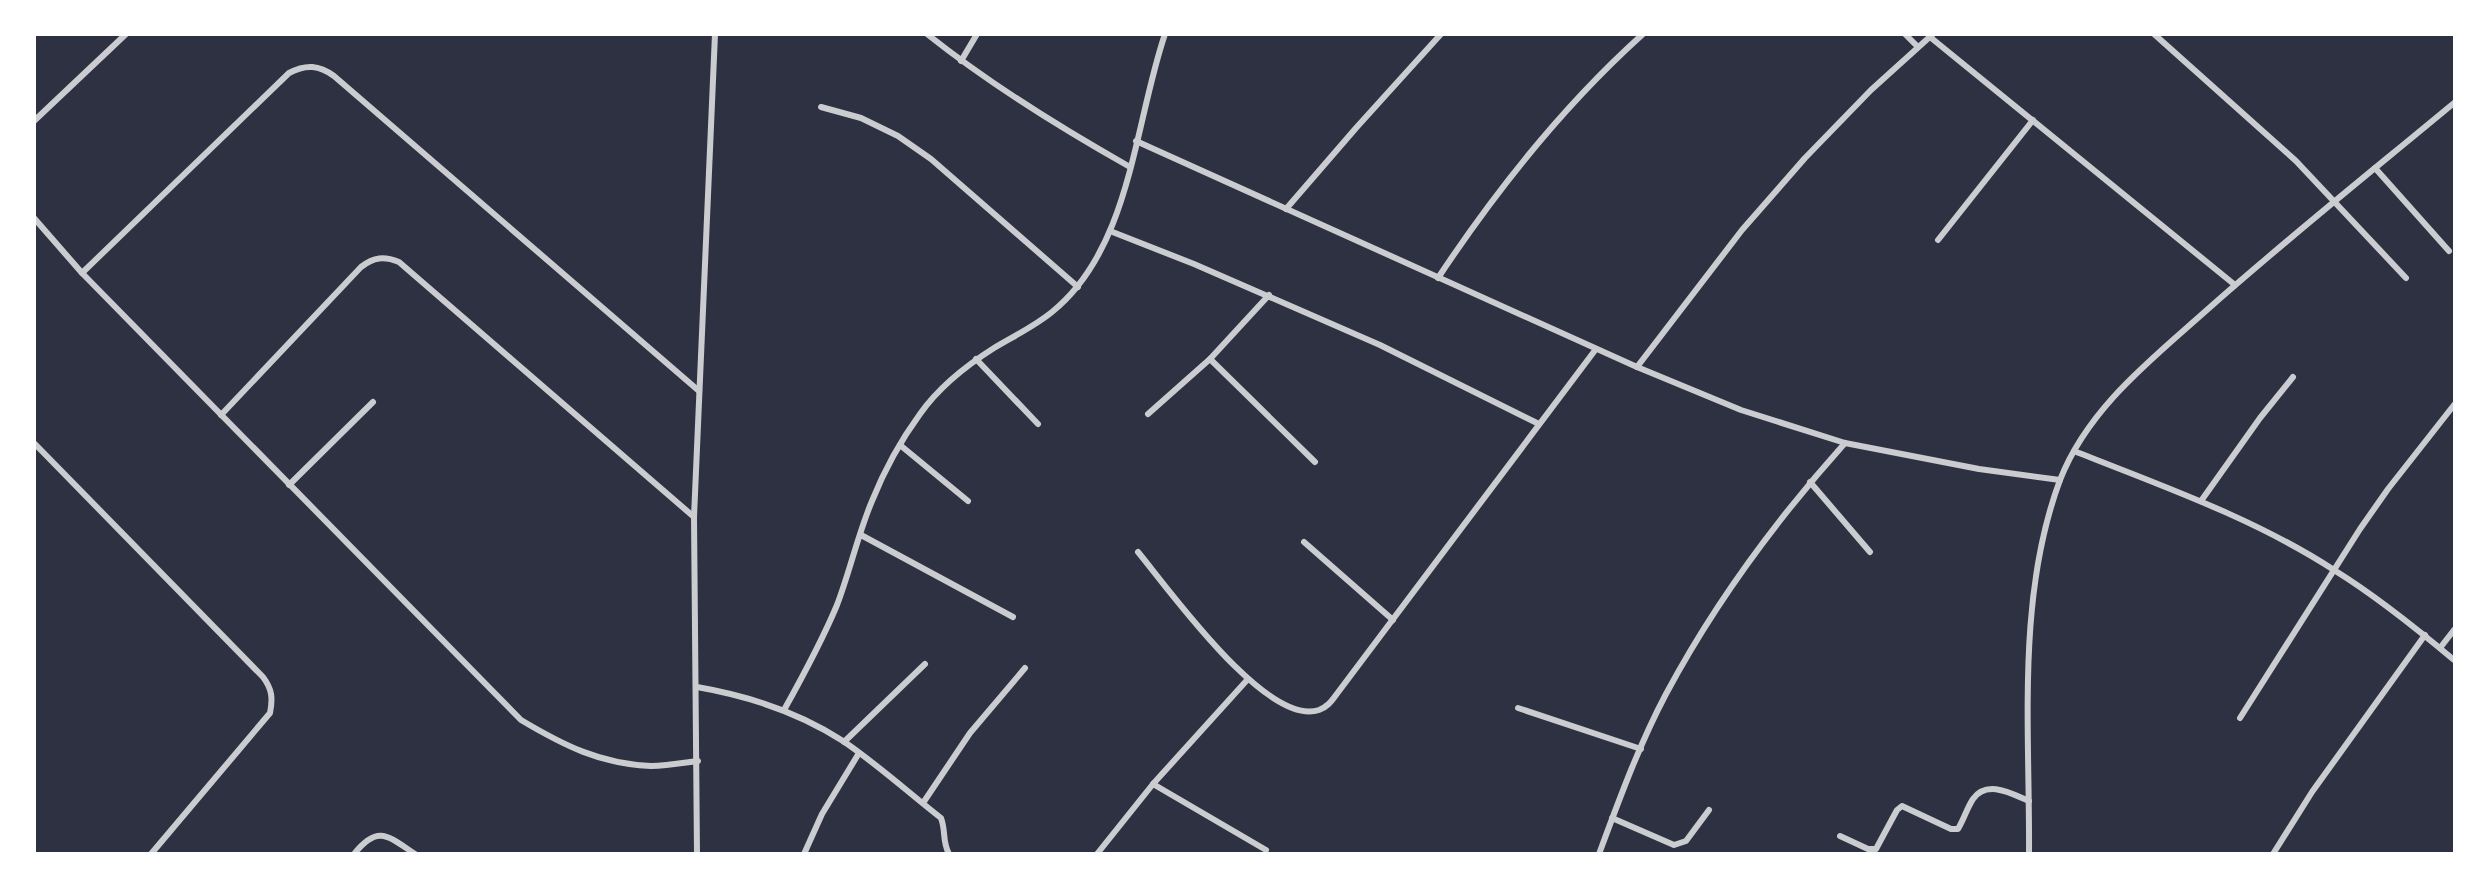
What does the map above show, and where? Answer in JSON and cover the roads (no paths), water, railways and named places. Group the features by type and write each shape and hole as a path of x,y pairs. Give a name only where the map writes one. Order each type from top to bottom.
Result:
{"street":[{"path":"34,121 126,34"},
{"path":"697,854 698,761 694,516 715,34"},
{"path":"927,34 1034,110 1130,167"},
{"path":"962,61 977,34"},
{"path":"784,710 815,653 836,607 871,503 900,445 921,413 946,384 976,359 1053,312 1078,287 1100,254 1118,214 1154,67 1165,34"},
{"path":"1286,209 1442,34"},
{"path":"1438,278 1480,216 1526,157 1575,101 1643,34"},
{"path":"1905,34 1918,47"},
{"path":"2154,34 2255,122 2336,201 2406,278"},
{"path":"1637,368 1742,230 1789,176 1871,90 1932,36 2235,285"},
{"path":"82,273 289,74 300,67 312,66 324,69 334,76 699,391"},
{"path":"2029,854 2028,688 2031,616 2043,539 2060,480 2074,451 2106,404 2147,363 2235,285 2454,102"},
{"path":"822,107 861,118 898,136 931,159 1078,287"},
{"path":"1938,240 2033,120"},
{"path":"1136,141 1637,368 1741,410 1845,443 1979,469 2060,480"},
{"path":"2375,168 2449,251"},
{"path":"34,218 82,273 521,720 561,744 605,760 651,766 698,761"},
{"path":"1110,231 1269,295 1380,345 1539,424"},
{"path":"221,415 361,267 370,260 390,259 399,262 694,516"},
{"path":"1148,414 1210,359 1269,295"},
{"path":"1138,552 1223,655 1248,679 1283,704 1308,711 1318,710 1328,705 1336,696 1596,349"},
{"path":"976,359 1038,424"},
{"path":"1210,359 1315,462"},
{"path":"2200,501 2247,434 2293,377"},
{"path":"289,485 373,402"},
{"path":"2240,718 2388,489 2454,405"},
{"path":"34,443 263,677 270,687 273,700 270,712 151,854"},
{"path":"1599,854 1612,818 1665,696 1703,630 1810,482 1845,443"},
{"path":"900,445 968,501"},
{"path":"2074,451 2200,501 2270,534 2334,570 2425,635 2454,660"},
{"path":"1810,482 1870,552"},
{"path":"861,535 1013,616"},
{"path":"1304,542 1393,620"},
{"path":"2440,648 2454,630"},
{"path":"2273,854 2312,792 2425,635"},
{"path":"844,742 926,664"},
{"path":"923,803 970,733 1025,668"},
{"path":"1098,854 1153,784 1248,679"},
{"path":"697,687 726,692 784,710 844,742 941,818 945,828 943,840 949,854"},
{"path":"1518,708 1641,749"},
{"path":"804,854 822,814 859,753"},
{"path":"1153,784 1266,850"},
{"path":"1840,836 1868,849 1876,849 1897,810 1902,806 1951,829 1958,828 1972,800 1979,792 1988,788 1999,789 2029,801"},
{"path":"1612,818 1674,845 1686,841 1709,810"},
{"path":"354,854 370,837 379,834 388,836 415,854"}]}
